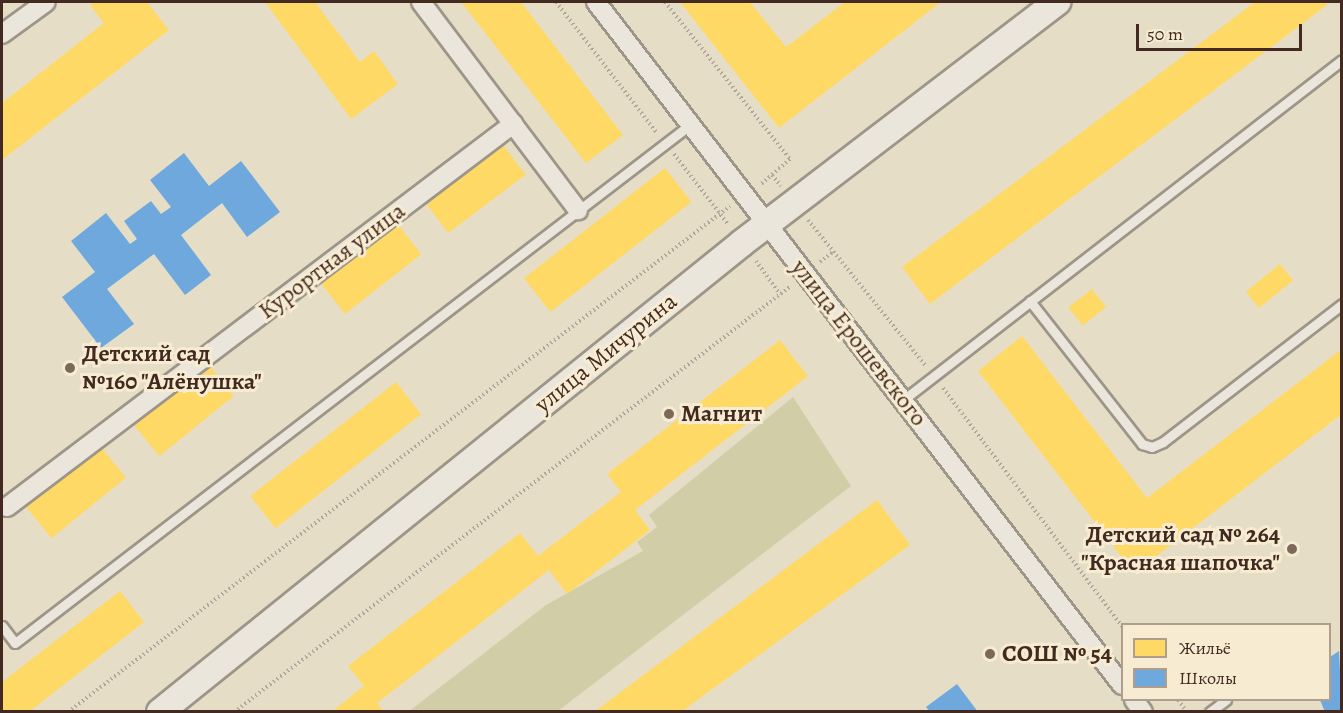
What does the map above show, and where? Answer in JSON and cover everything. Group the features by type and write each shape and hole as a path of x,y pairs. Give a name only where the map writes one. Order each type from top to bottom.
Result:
{"main road":[{"name":"улица Мичурина","path":"160,711 767,223 1057,2"}],"street":[{"path":"2,34 46,2"},
{"path":"421,2 579,210"},
{"name":"улица Ерошевского","path":"596,2 1121,683"},
{"name":"Курортная улица","path":"7,507 513,124"}],"lane":[{"path":"903,400 1341,60"},
{"path":"2,626 15,643 691,124"},
{"path":"1030,301 1142,444 1152,447 1163,442 1341,304"},
{"path":"1210,711 1223,701"}],"path":[{"path":"556,2 720,214"},
{"path":"68,711 746,195 790,159 665,2"},
{"path":"772,175 934,376 1121,625"},
{"path":"234,711 806,274"}],"shaded area":[{"path":"793,397 851,486 558,711 408,712 546,605 643,551 637,542 657,527 649,515"}],"building: Жильё":[{"path":"95,2 147,2 169,30 2,160 2,103 104,23 90,5"},
{"path":"265,2 315,2 360,62 374,51 398,84 351,119"},
{"path":"461,2 521,2 623,135 586,163"},
{"path":"680,2 750,2 786,47 845,2 941,2 779,128"},
{"path":"1255,2 1324,2 1327,5 930,304 902,267"},
{"path":"498,138 526,175 448,233 421,196"},
{"path":"665,168 691,202 550,312 524,278"},
{"path":"393,218 421,254 345,314 317,278"},
{"path":"1280,264 1293,280 1259,308 1246,292"},
{"path":"1092,289 1106,307 1083,326 1068,307"},
{"path":"1022,336 1147,498 1342,349 1342,414 1134,573 978,371"},
{"path":"780,340 808,376 635,510 650,530 567,594 549,570 377,703 384,712 331,712 364,686 348,666 520,533 538,556 621,492 607,474"},
{"path":"205,360 234,396 159,456 130,420"},
{"path":"396,382 421,414 275,528 250,496"},
{"path":"97,442 126,478 51,538 22,502"},
{"path":"877,500 910,545 681,712 594,712"},
{"path":"120,591 144,622 29,712 2,712 2,682"}],"building: Школы":[{"path":"184,153 209,186 241,161 280,212 247,237 222,203 181,235 211,275 185,295 154,254 107,289 134,324 101,348 62,297 95,272 71,241 106,213 130,244 137,239 124,221 151,201 161,214 171,207 150,180"},
{"path":"1339,651 1342,712 1325,712 1320,701 1331,701 1331,656"},
{"path":"957,684 978,712 930,712 926,707"}],"place":[{"name":"Детский сад №160 \"Алёнушка\"","path":"70,368"},
{"name":"Магнит","path":"669,414"},
{"name":"Детский сад № 264 \"Красная шапочка\"","path":"1292,549"},
{"name":"СОШ № 54","path":"990,654"}]}
